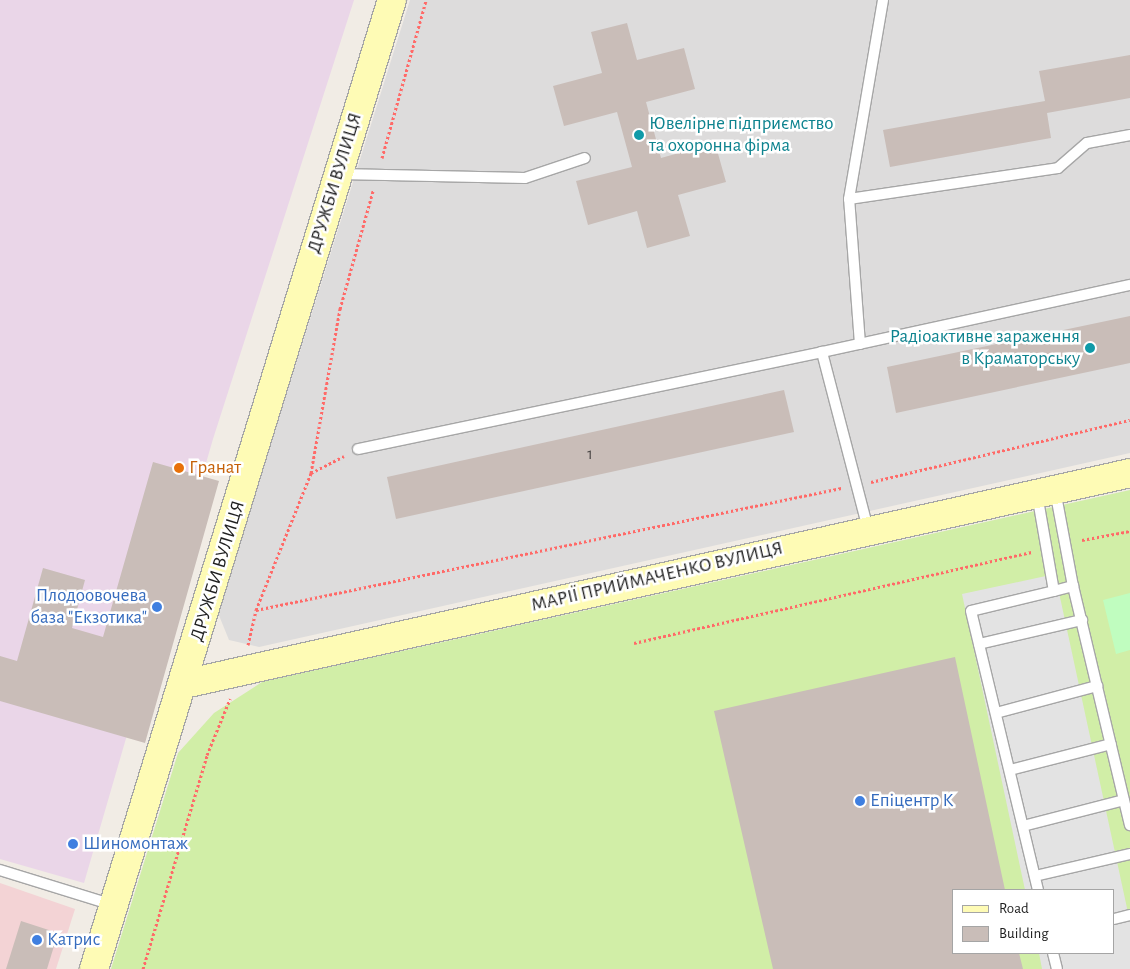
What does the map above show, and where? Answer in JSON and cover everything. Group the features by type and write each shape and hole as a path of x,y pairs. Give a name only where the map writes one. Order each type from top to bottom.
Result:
{"street":[{"name":"ДРУЖБИ ВУЛИЦЯ","path":"94,969 184,684 392,0"},
{"name":"МАРІЇ ПРИЙМАЧЕНКО ВУЛИЦЯ","path":"184,684 1130,473"}],"lane":[{"path":"860,344 848,199 883,0"},
{"path":"848,199 1058,168 1087,143 1130,135"},
{"path":"338,174 525,178 585,158"},
{"path":"358,449 860,344 1130,284"},
{"path":"822,352 868,530"},
{"path":"1046,492 1068,543 1074,586 1130,826"},
{"path":"1046,492 1046,549 1054,591"},
{"path":"1038,889 971,611 1074,586"},
{"path":"979,644 1082,620"},
{"path":"996,713 1097,686"},
{"path":"1010,770 1111,744"},
{"path":"1023,826 1124,800"},
{"path":"1034,876 1130,854"},
{"path":"0,870 114,905"},
{"path":"1115,919 1130,915"},
{"path":"1053,954 1057,969"}],"path":[{"path":"143,969 207,755 242,671 256,610 311,473 340,309 426,0"},
{"path":"256,610 857,485 1130,420"},
{"path":"311,473 358,449"},
{"path":"1068,543 1130,531"},
{"path":"634,643 1046,549"}],"shaded area":[{"path":"0,0 354,0 213,439 84,883 0,859"},
{"path":"410,0 1130,0 1130,453 259,647 229,640 218,613"},
{"path":"1055,574 1130,922 1130,969 1042,969 1039,954 1115,954 1115,889 1025,889 962,594"},
{"path":"0,883 75,909 56,969 0,969"}],"green space":[{"path":"1130,490 1130,969 111,969 178,753 214,713 262,682"},
{"path":"1130,593 1130,650 1116,654 1103,600"}],"building":[{"name":"Ювелірне підприємство та охоронна фірма","path":"627,23 637,60 684,48 695,89 646,102 661,158 715,143 726,182 678,195 690,236 647,248 637,211 588,225 576,181 632,167 617,112 564,126 553,86 602,73 591,32"},
{"path":"1130,55 1130,98 1047,113 1051,138 890,167 883,130 1045,101 1039,71"},
{"path":"1130,316 1130,363 896,413 887,367"},
{"path":"784,390 794,432 396,519 387,477"},
{"path":"153,462 219,481 145,743 0,701 0,656 17,661 43,568 85,580 72,628 103,637"},
{"name":"Епіцентр К","path":"955,657 1005,889 952,889 952,954 1019,954 1023,969 773,969 714,711"},
{"path":"21,921 58,933 47,969 6,969"}],"place":[{"name":"Ювелірне підприємство та охоронна фірма","path":"639,135"},
{"name":"Радіоактивне зараження в Краматорську","path":"1090,348"},
{"name":"Гранат","path":"179,468"},
{"name":"Плодоовочева база \"Екзотика\"","path":"157,607"},
{"name":"Епіцентр К","path":"860,801"},
{"name":"Шиномонтаж","path":"73,844"},
{"name":"Катрис","path":"37,940"}]}
